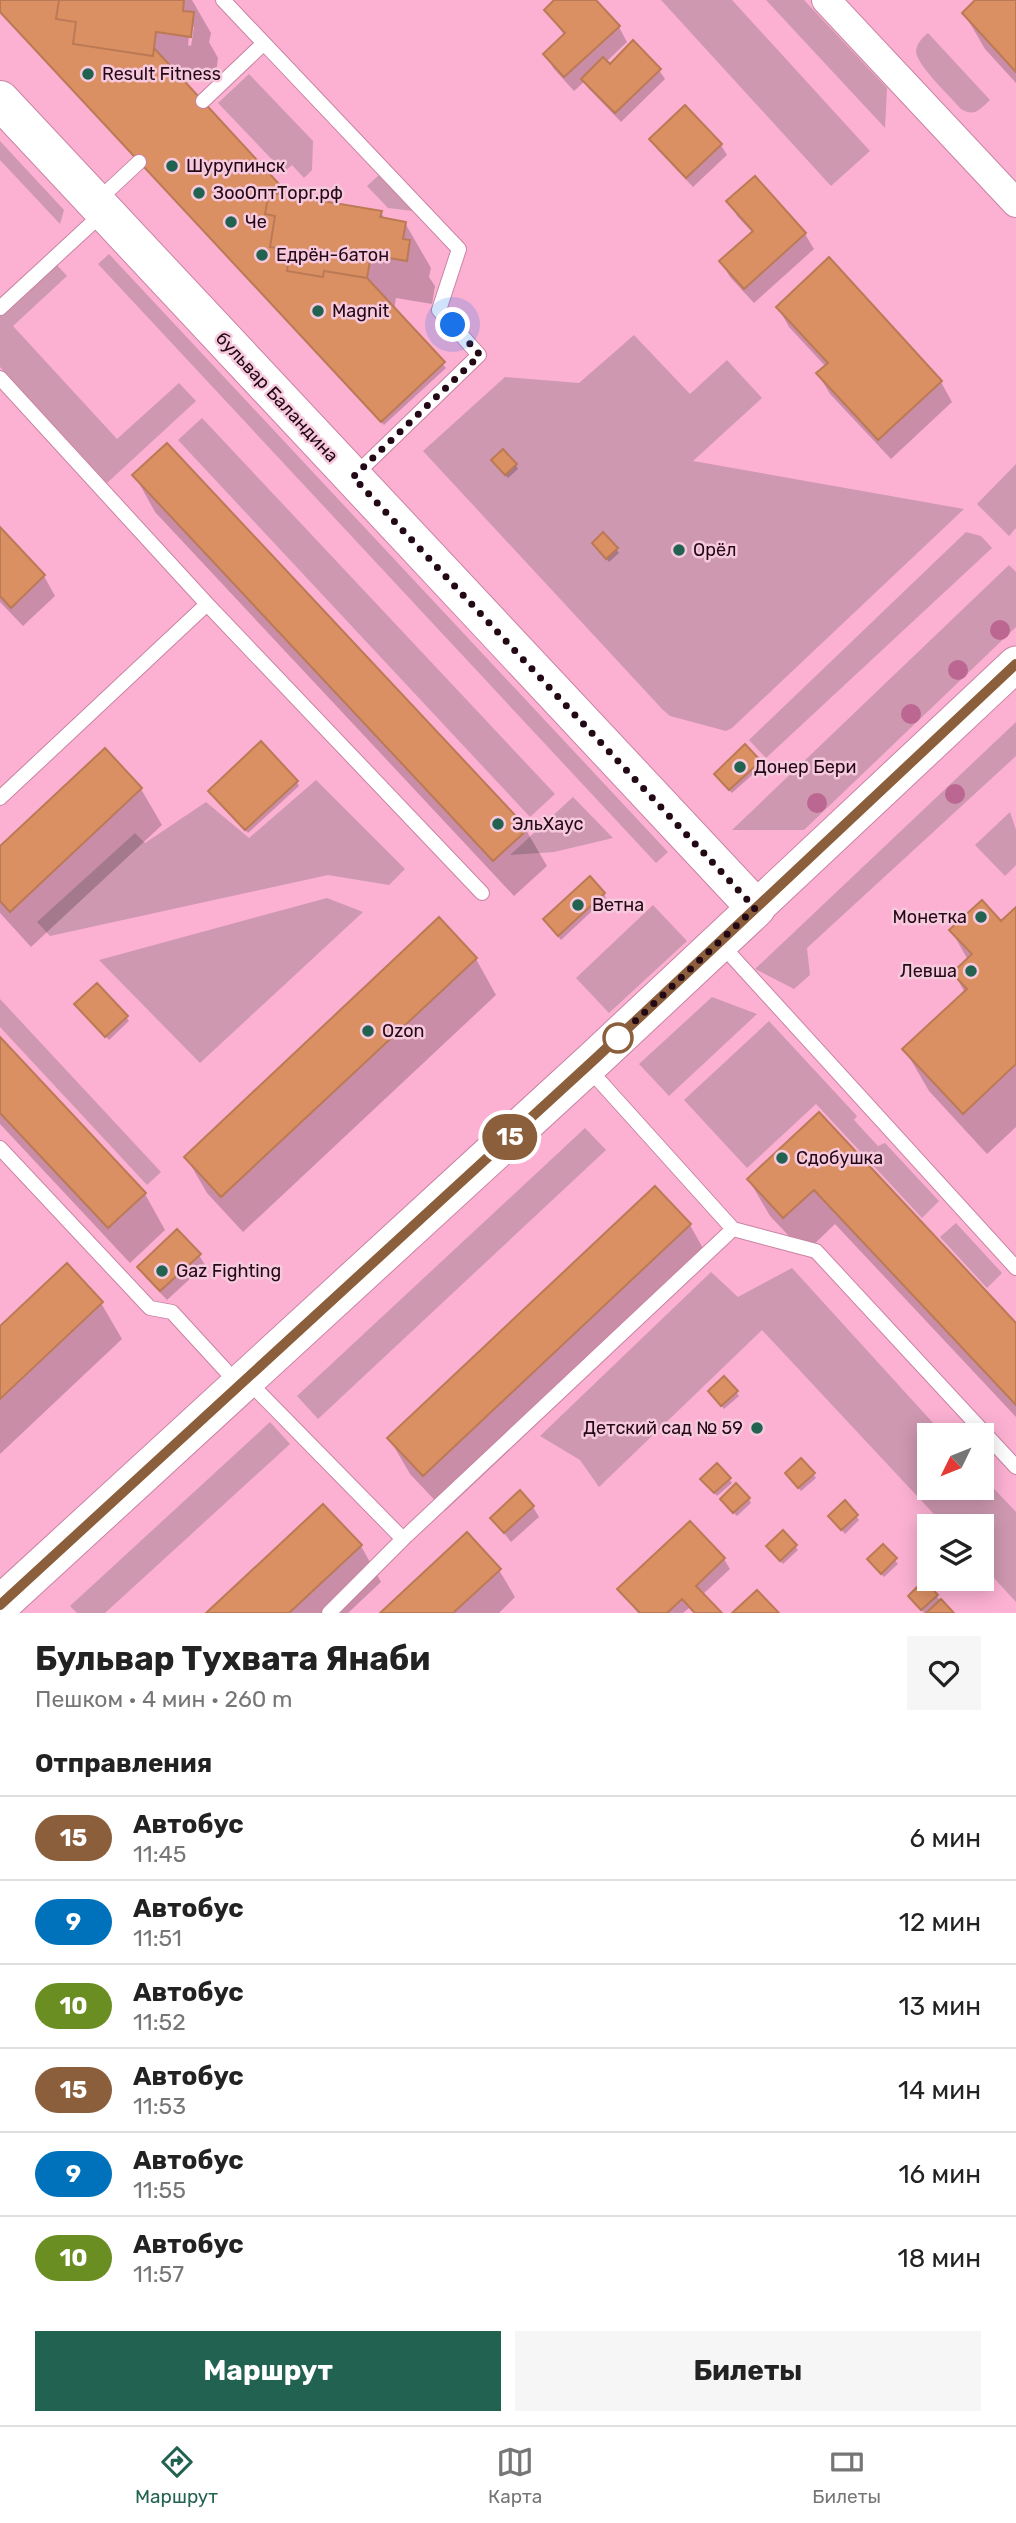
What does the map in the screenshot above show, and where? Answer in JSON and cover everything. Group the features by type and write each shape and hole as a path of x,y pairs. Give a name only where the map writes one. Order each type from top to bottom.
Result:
{"main road":[{"name":"бульвар Баландина","path":"0,100 755,908"},
{"path":"0,1605 586,1067 755,908"}],"street":[{"path":"826,0 1016,203"},
{"path":"755,908 1016,664"}],"lane":[{"path":"223,0 460,249 439,310 480,355 353,477"},
{"path":"203,101 264,43"},
{"path":"0,309 139,162"},
{"path":"0,378 206,604 482,893"},
{"path":"0,798 206,604"},
{"path":"719,942 1016,1268"},
{"path":"586,1067 733,1229 816,1251 1016,1467"},
{"path":"0,1148 150,1308 172,1312 403,1539"},
{"path":"329,1613 403,1539 733,1229"}],"shaded area":[{"path":"661,0 732,0 870,151 831,186"},
{"path":"766,0 804,0 887,88 885,128"},
{"path":"928,33 990,100 980,109 970,112 961,109 922,64 916,51 920,41"},
{"path":"249,74 313,141 312,170 304,178 292,165 284,172 218,103"},
{"path":"0,141 64,210 60,224 0,160"},
{"path":"379,175 413,211 388,208 367,186"},
{"path":"109,254 668,852 656,863 98,264"},
{"path":"56,264 67,276 13,326 117,439 179,383 196,401 107,483 0,367 0,316"},
{"path":"634,335 690,394 727,360 762,398 693,461 964,509 726,731 670,716 663,710 423,451 505,377 579,383"},
{"path":"202,418 555,794 530,817 178,440"},
{"path":"1016,464 1016,528 1009,536 977,504"},
{"path":"966,532 981,536 992,548 766,758 749,740"},
{"path":"1009,565 1016,572 1016,627 804,830 732,830"},
{"path":"1016,722 1016,756 807,948 810,975 794,989 755,969"},
{"path":"316,780 405,869 389,885 328,875 50,936 37,922 135,833 145,843 206,802 249,838"},
{"path":"573,797 613,838 554,852 510,855"},
{"path":"1010,812 1016,830 1016,865 1005,876 975,845"},
{"path":"327,898 363,912 200,1063 99,960"},
{"path":"653,905 687,941 609,1013 576,978"},
{"path":"712,997 757,1014 669,1096 639,1064"},
{"path":"0,999 161,1172 147,1185 0,1027"},
{"path":"769,1021 857,1116 854,1120 878,1146 885,1143 939,1201 922,1218 816,1104 747,1168 684,1100"},
{"path":"585,1128 606,1150 318,1419 297,1396"},
{"path":"956,1223 1002,1273 987,1288 940,1237"},
{"path":"792,1268 933,1423 917,1423 917,1496 762,1330 599,1487 580,1460 540,1436 711,1272 738,1297"},
{"path":"270,1422 290,1444 105,1613 77,1613 70,1606"},
{"path":"994,1489 1016,1512 1016,1602 994,1578 994,1514 934,1514 921,1500 994,1500"}],"building":[{"path":"0,0 59,0 56,19 76,22 73,44 153,56 154,48 290,196 269,192 265,214 275,216 270,247 290,250 287,271 323,277 324,271 367,278 445,362 381,422 0,12"},
{"path":"59,0 184,0 183,11 194,12 191,37 156,32 153,56 73,44 76,22 56,19"},
{"path":"554,0 596,0 620,26 564,77 543,54 565,33 544,10"},
{"path":"975,0 1016,0 1016,72 962,13"},
{"path":"633,40 661,69 615,113 581,79 603,57 610,64"},
{"path":"685,105 722,144 686,178 649,139"},
{"path":"755,176 806,233 744,289 719,261 753,231 726,201"},
{"path":"269,192 382,211 380,217 406,222 403,239 410,240 407,261 371,255 367,278 324,271 323,277 287,271 290,250 270,247 275,216 265,214"},
{"path":"829,257 942,381 878,440 816,373 828,363 776,307"},
{"path":"167,443 528,829 493,861 132,475"},
{"path":"503,449 517,464 505,475 491,460"},
{"path":"0,527 45,575 11,608 0,596"},
{"path":"603,532 618,548 606,559 592,543"},
{"path":"261,741 298,781 245,830 208,791"},
{"path":"745,744 761,761 729,790 714,774"},
{"path":"105,748 142,788 10,912 0,901 0,846"},
{"path":"590,876 605,893 558,936 543,919"},
{"path":"982,900 1001,921 1016,907 1016,1064 963,1114 902,1049 967,989 952,973 972,954 949,930"},
{"path":"439,917 477,958 221,1197 184,1157"},
{"path":"97,983 128,1016 105,1037 74,1004"},
{"path":"0,1037 146,1193 108,1228 0,1113"},
{"path":"819,1112 1016,1323 1016,1405 814,1190 783,1218 747,1179"},
{"path":"655,1186 691,1224 423,1476 387,1438"},
{"path":"177,1229 201,1254 160,1291 137,1267"},
{"path":"67,1263 103,1302 0,1399 0,1326"},
{"path":"724,1376 738,1391 721,1406 708,1391"},
{"path":"801,1458 815,1473 798,1488 785,1473"},
{"path":"717,1463 731,1478 714,1493 700,1479"},
{"path":"736,1483 750,1498 733,1513 720,1499"},
{"path":"520,1490 534,1506 504,1533 490,1518"},
{"path":"845,1500 858,1515 841,1530 828,1516"},
{"path":"323,1504 362,1545 289,1613 206,1613"},
{"path":"690,1521 725,1558 696,1586 722,1613 695,1613 682,1599 667,1613 640,1613 617,1589"},
{"path":"783,1530 797,1545 780,1561 766,1546"},
{"path":"467,1532 501,1569 453,1613 380,1613"},
{"path":"883,1544 897,1558 881,1574 867,1559"},
{"path":"917,1587 917,1591 934,1591 938,1595 921,1610 908,1596"},
{"path":"757,1590 779,1613 732,1613"},
{"path":"941,1599 954,1613 926,1613"}],"bus line":[{"name":"15","path":"0,1605 596,1058 1016,664"}],"place":[{"name":"Result Fitness","path":"88,74"},
{"name":"Шурупинск","path":"172,166"},
{"name":"ЗооОптТорг.рф","path":"199,193"},
{"name":"Че","path":"231,222"},
{"name":"Едрён-батон","path":"262,255"},
{"name":"Magnit","path":"318,311"},
{"name":"Орёл","path":"679,550"},
{"name":"Донер Бери","path":"740,767"},
{"name":"ЭльХаус","path":"498,824"},
{"name":"Ветна","path":"578,905"},
{"name":"Монетка","path":"981,917"},
{"name":"Левша","path":"971,971"},
{"name":"Ozon","path":"368,1031"},
{"name":"Сдобушка","path":"782,1158"},
{"name":"Gaz Fighting","path":"162,1271"},
{"name":"Детский сад № 59","path":"757,1428"}],"route":[{"path":"453,325 480,355 353,477 755,908 611,1044 618,1038"}]}
